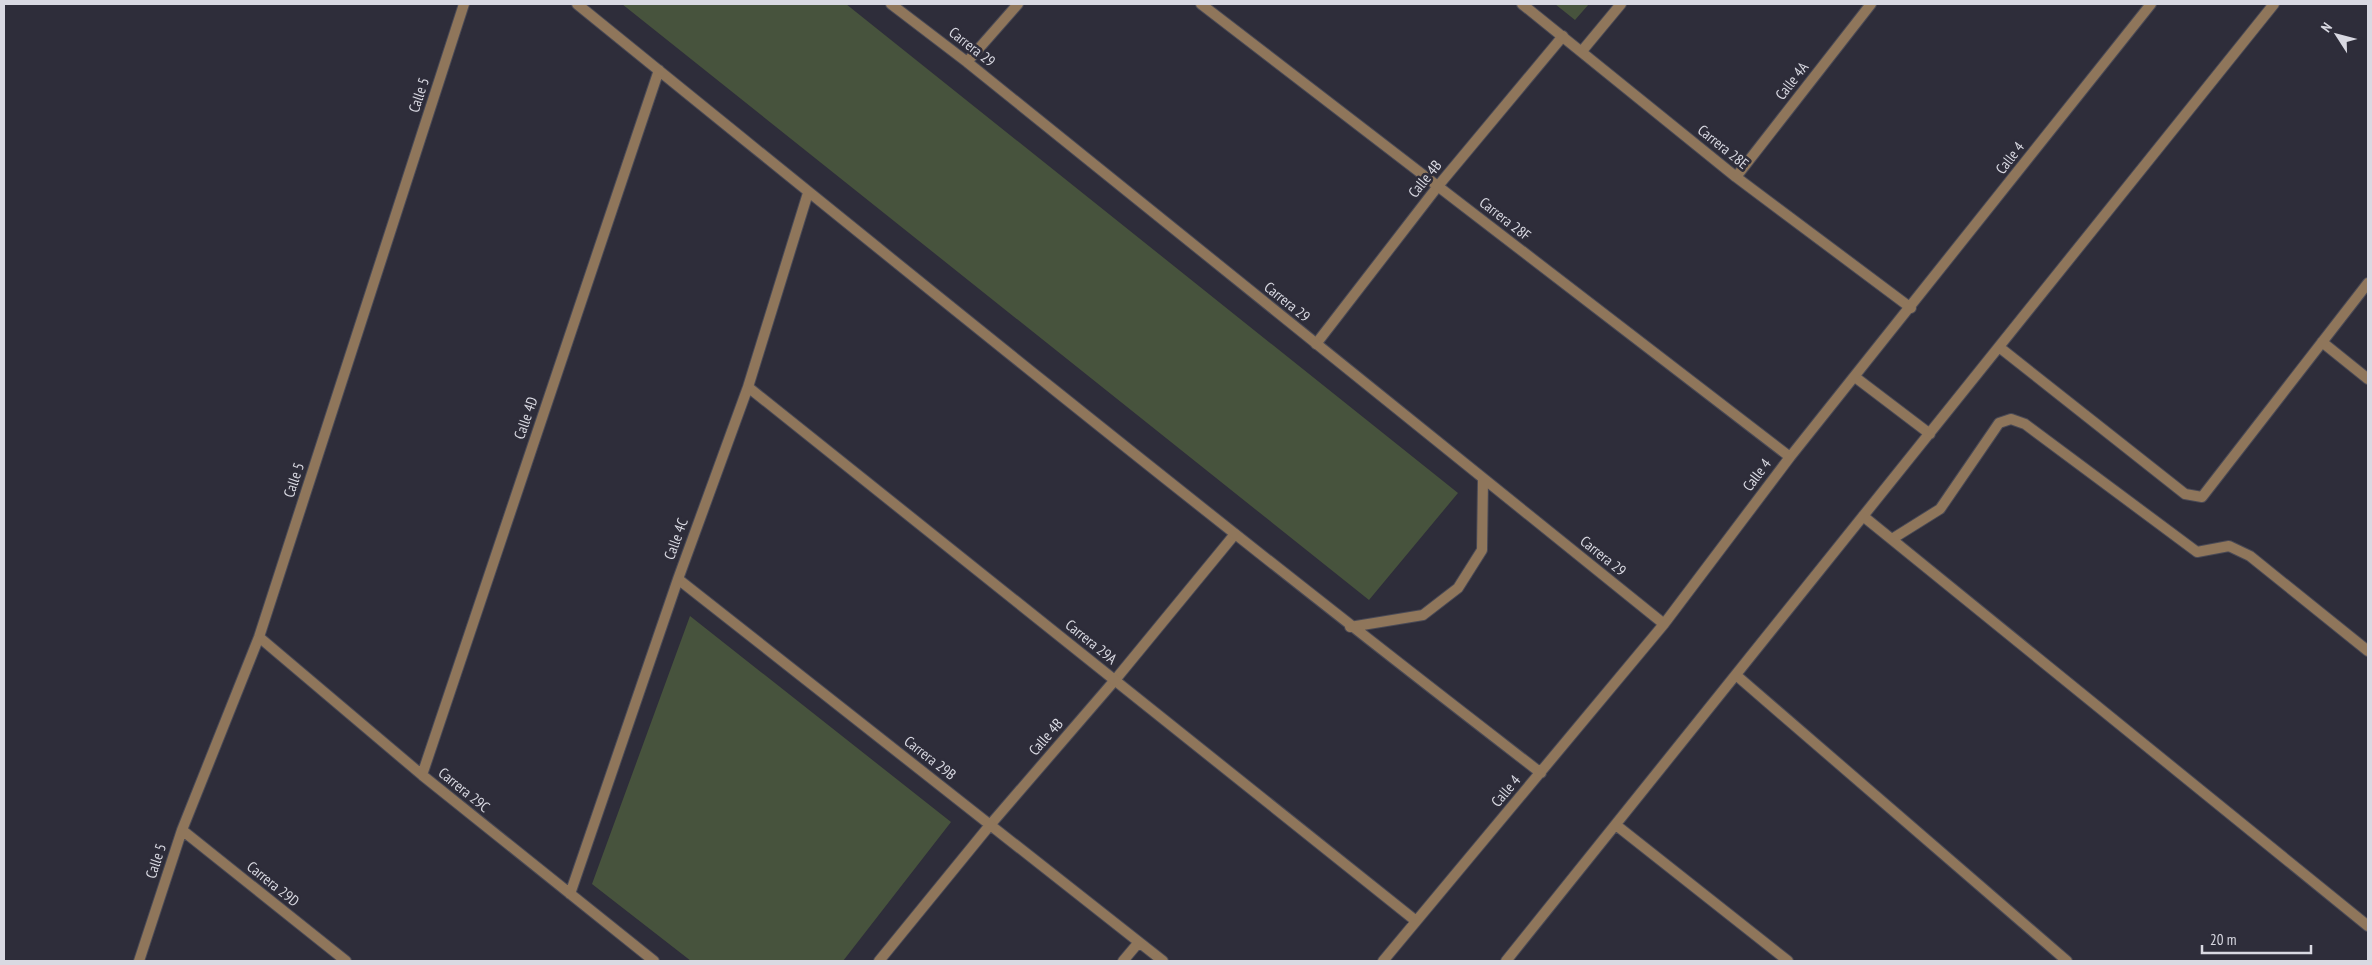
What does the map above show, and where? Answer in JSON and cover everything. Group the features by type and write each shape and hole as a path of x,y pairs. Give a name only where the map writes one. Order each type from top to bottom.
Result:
{"street":[{"name":"Calle 5","path":"139,961 182,830 259,637 464,4"},
{"path":"577,4 808,193 1350,627 1541,773"},
{"name":"Carrera 29","path":"890,4 967,62 1664,624"},
{"path":"967,62 1018,4"},
{"name":"Carrera 28F","path":"1201,4 1790,457"},
{"name":"Carrera 28E","path":"1522,4 1736,177 1911,308"},
{"path":"1582,51 1621,4"},
{"name":"Calle 4A","path":"1736,177 1871,4"},
{"name":"Calle 4","path":"1383,961 1664,624 1790,457 1911,308 2151,4"},
{"path":"1506,961 2274,4"},
{"name":"Calle 4B","path":"1316,344 1438,186 1563,36"},
{"name":"Calle 4D","path":"422,775 659,70"},
{"name":"Calle 4C","path":"570,894 678,579 748,387 808,193"},
{"path":"1999,347 2185,494 2202,497 2368,283"},
{"path":"2322,342 2368,378"},
{"path":"1855,377 1930,434"},
{"name":"Carrera 29A","path":"748,387 1416,921"},
{"path":"1892,539 1940,509 1999,423 2011,419 2025,424 2197,552 2229,546 2250,556 2368,651"},
{"path":"1350,627 1423,615 1458,588 1482,550 1483,479"},
{"path":"1863,516 2368,926"},
{"name":"Calle 4B","path":"880,961 990,824 1115,680 1235,534"},
{"name":"Carrera 29B","path":"678,579 1163,961"},
{"name":"Carrera 29C","path":"259,637 422,775 654,961"},
{"path":"1736,675 2067,961"},
{"path":"1616,825 1788,961"},
{"name":"Carrera 29D","path":"182,830 346,961"},
{"path":"1123,961 1138,942"}],"green space":[{"path":"622,4 846,4 1458,493 1369,600"},
{"path":"1555,4 1589,4 1575,20"},
{"path":"690,616 951,822 843,961 691,961 592,884"}]}
